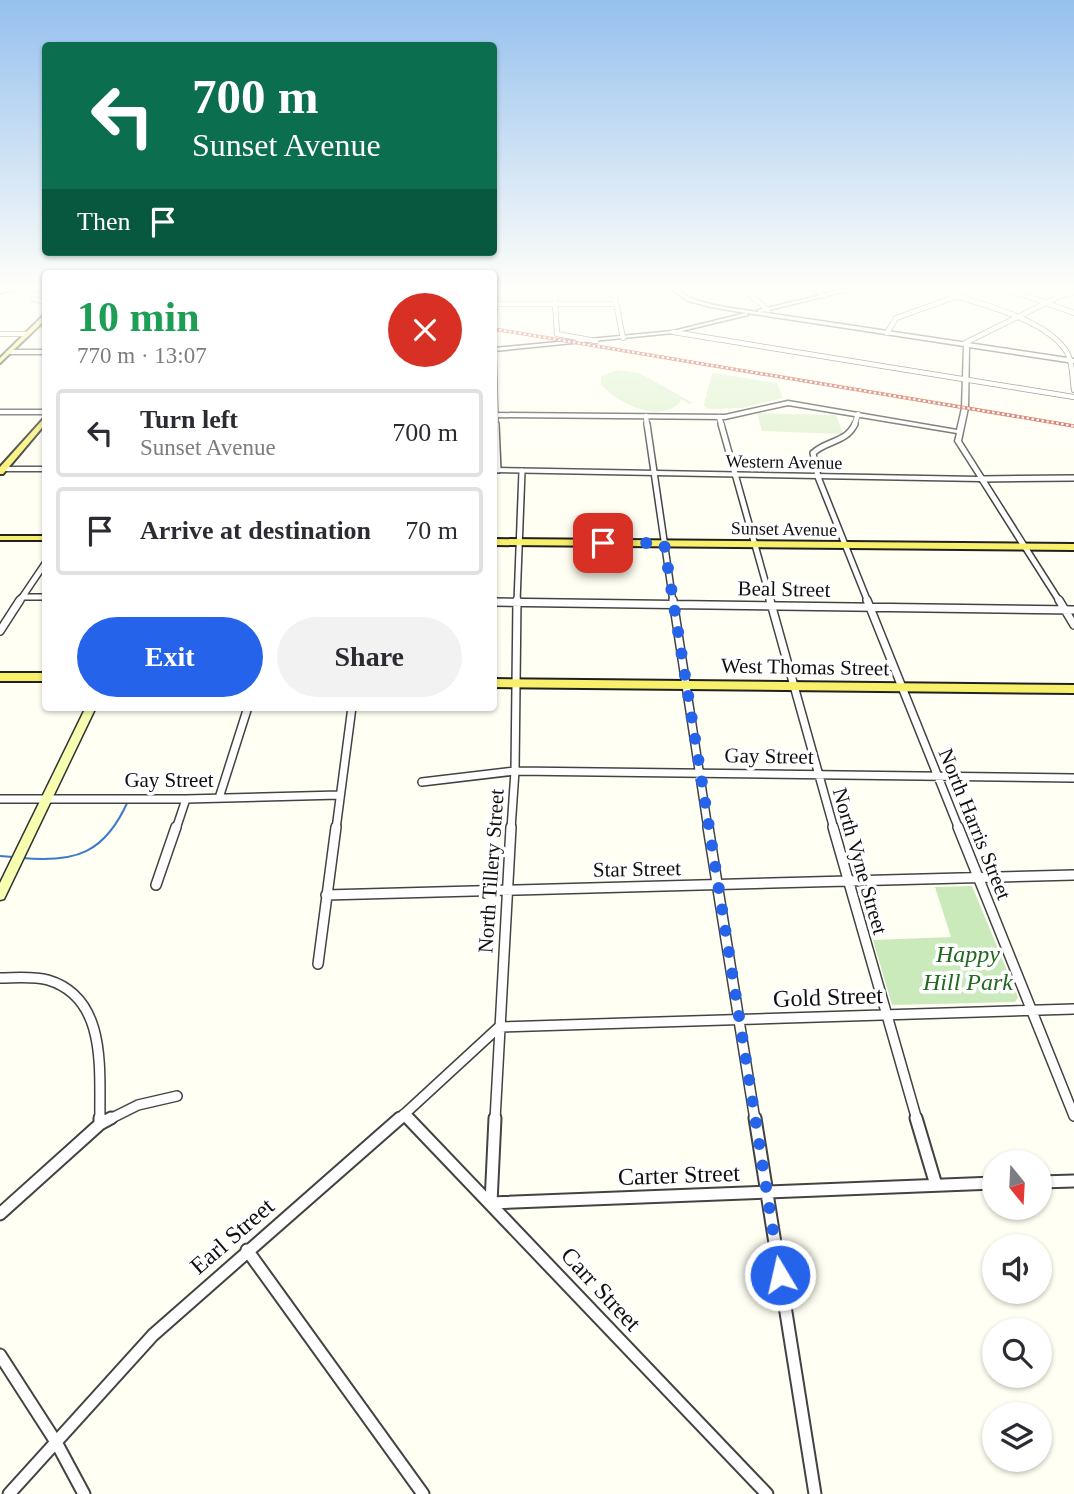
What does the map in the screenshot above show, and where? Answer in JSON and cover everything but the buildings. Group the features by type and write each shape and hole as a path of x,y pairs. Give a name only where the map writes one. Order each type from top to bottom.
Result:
{"main road":[{"path":"1,470 42,420"},
{"path":"0,538 42,538"},
{"name":"Sunset Avenue","path":"497,542 1074,547"},
{"path":"0,677 42,677"},
{"name":"West Thomas Street","path":"497,682 1074,689"},
{"path":"0,895 89,711"}],"street":[{"path":"829,358 1074,397"},
{"path":"966,358 965,408 958,441 1074,625"},
{"path":"1072,360 1074,390"},
{"path":"497,415 719,417 783,403 959,432"},
{"path":"0,412 42,415"},
{"path":"818,477 813,453 822,445 848,437 855,429 858,414"},
{"path":"646,416 685,685 815,1494"},
{"name":"North Vyne Street","path":"719,417 817,774 936,1185"},
{"path":"1,470 42,469"},
{"name":"Western Avenue","path":"497,470 818,477 1074,478"},
{"name":"North Tillery Street","path":"491,1203 506,890 515,771 514,683 522,471"},
{"name":"North Harris Street","path":"818,477 1074,1116"},
{"path":"0,631 42,568"},
{"path":"22,597 42,597"},
{"name":"Beal Street","path":"497,602 869,605 1074,610"},
{"path":"219,798 247,711"},
{"path":"318,964 351,711"},
{"name":"Gay Street","path":"422,782 515,771 1074,778"},
{"name":"Gay Street","path":"0,799 186,799 339,794"},
{"path":"156,885 186,799"},
{"name":"Star Street","path":"326,895 1074,876"},
{"path":"0,978 48,980 73,991 89,1009 97,1035 100,1124"},
{"name":"Gold Street","path":"499,1027 1074,1009"},
{"name":"Earl Street","path":"9,1494 153,1335 499,1027"},
{"path":"0,1214 100,1124 138,1105 177,1096"},
{"name":"Carr Street","path":"404,1114 767,1494"},
{"path":"1052,1182 1074,1181"},
{"name":"Carter Street","path":"491,1203 982,1183"},
{"path":"247,1250 423,1494"},
{"path":"0,1356 56,1442 85,1494"}],"green space":[{"path":"617,370 639,373 693,403 689,404 681,399 679,404 660,411 649,411 627,404 601,384 601,376"},
{"path":"714,373 777,383 783,398 742,408 708,409 704,406 705,398 708,396 706,395"},
{"path":"757,413 836,415 843,434 762,431"},
{"name":"Happy Hill Park","path":"972,886 1018,997 1015,1002 892,1005 873,940 951,937 935,887"}],"waterway":[{"path":"22,858 58,859 87,851 109,833 128,801"},
{"path":"0,856 13,857"}],"railway":[{"path":"666,358 1074,426"}],"route":[{"path":"603,543 664,543 780,1275"}]}
